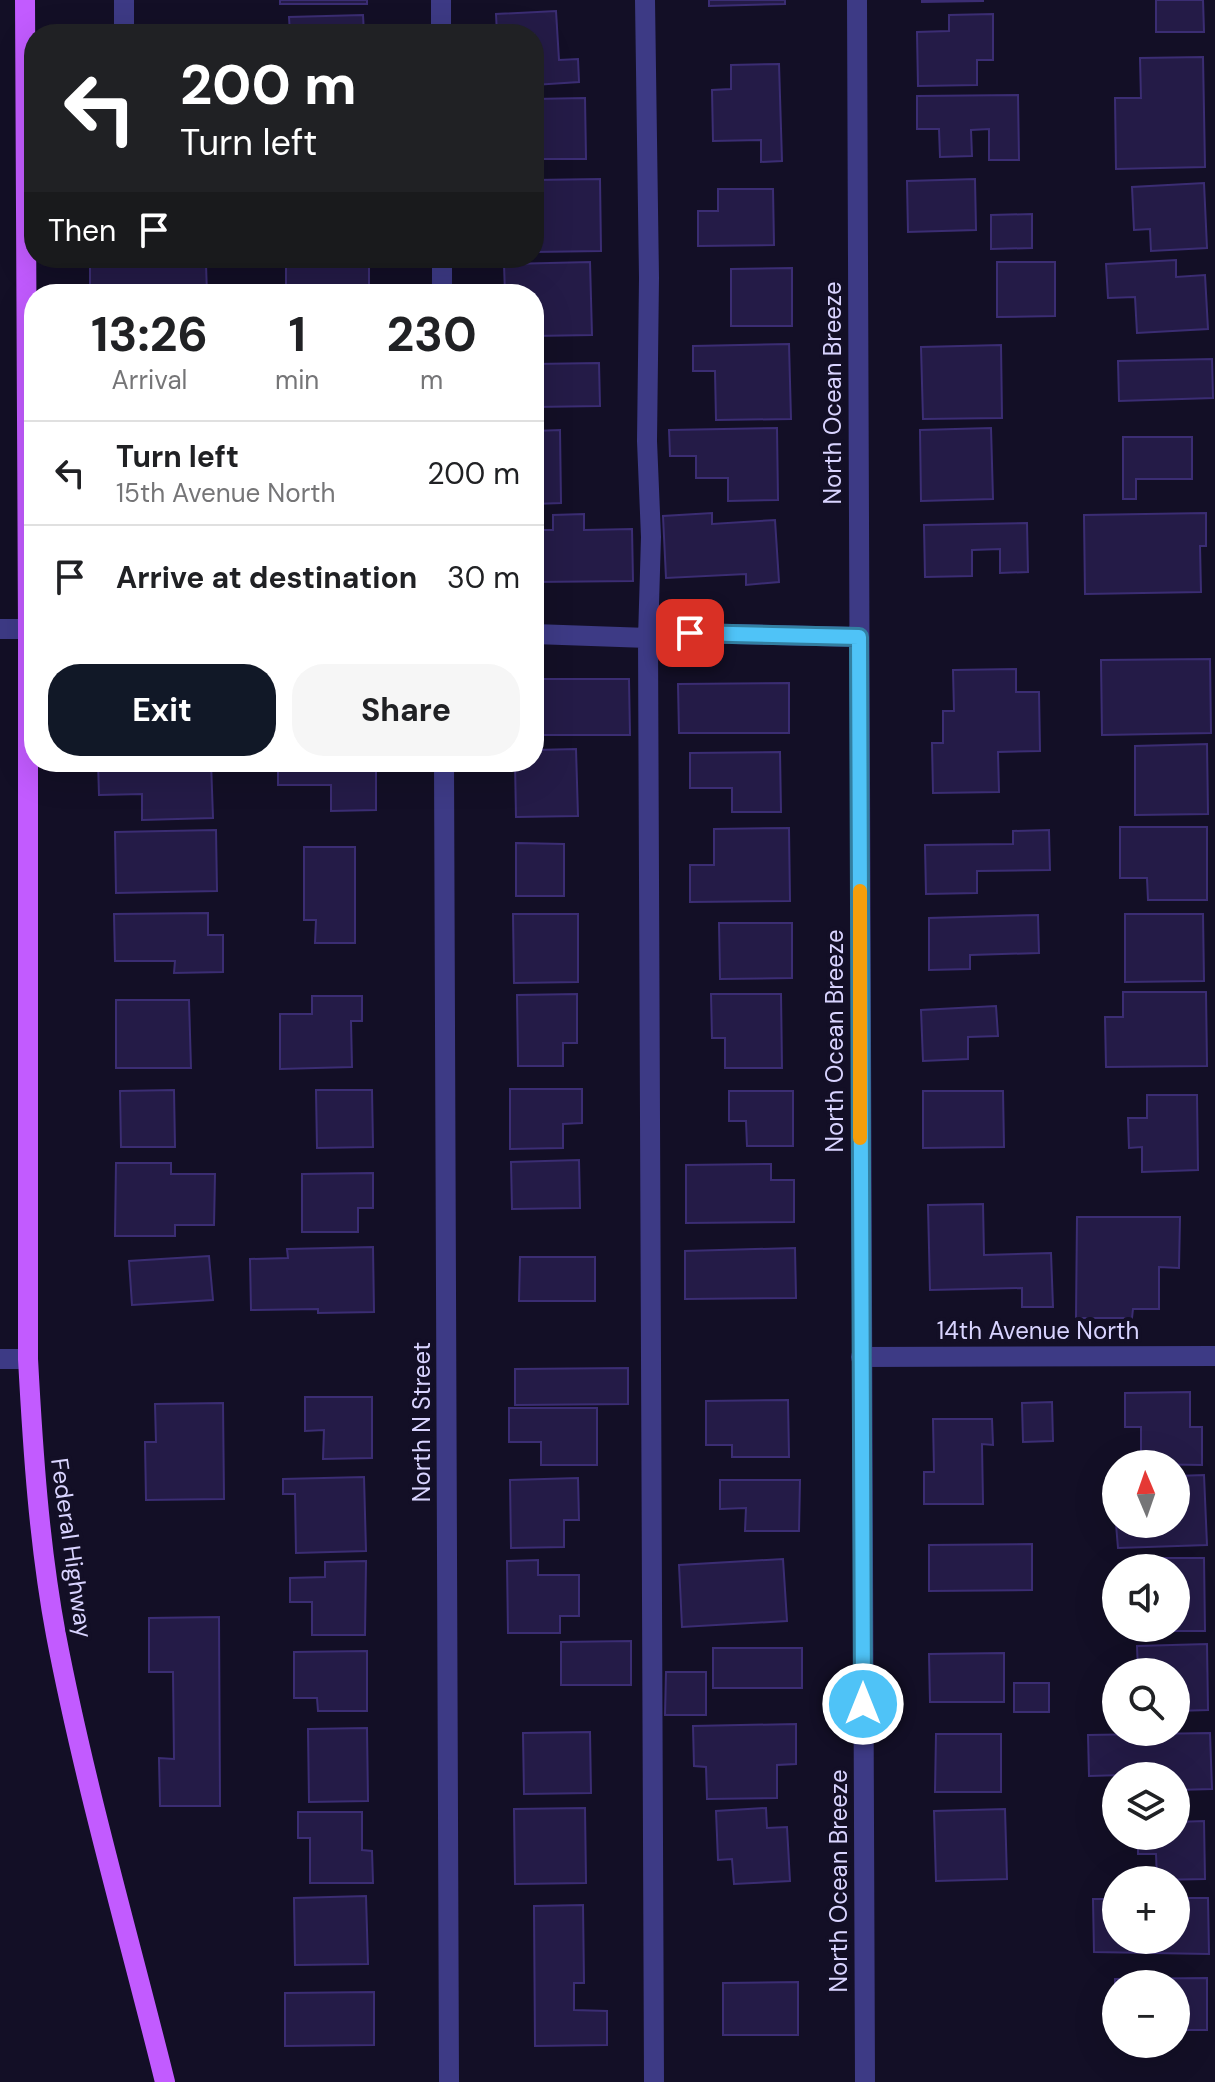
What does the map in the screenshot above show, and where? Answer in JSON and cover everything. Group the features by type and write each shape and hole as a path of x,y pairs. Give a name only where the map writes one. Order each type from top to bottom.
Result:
{"main road":[{"name":"Federal Highway","path":"25,0 26,24"},
{"name":"Federal Highway","path":"30,772 28,1359 32,1449 56,1633 75,1729 165,2082"}],"street":[{"path":"124,0 124,24"},
{"path":"441,0 441,24"},
{"path":"645,0 649,278 647,441 651,537 648,638 654,2082"},
{"name":"North Ocean Breeze","path":"857,0 865,2082"},
{"path":"0,629 24,628"},
{"path":"690,633 859,637"},
{"path":"544,634 648,638"},
{"name":"North N Street","path":"444,772 449,2082"},
{"name":"14th Avenue North","path":"861,1357 1215,1356"},
{"path":"0,1359 28,1359"}],"building":[{"path":"280,0 367,0 367,4 280,4"},
{"path":"709,0 785,0 785,4 709,6"},
{"path":"983,0 983,1 922,2"},
{"path":"1156,0 1203,0 1204,32 1156,32"},
{"path":"556,11 559,60 578,59 579,82 544,84 544,24 496,24 496,14"},
{"path":"993,14 993,60 977,60 977,85 918,86 917,32 949,31 949,15"},
{"path":"363,15 363,24 289,24 289,17"},
{"path":"1203,57 1205,167 1116,169 1115,98 1141,98 1140,58"},
{"path":"779,64 782,161 761,162 761,140 713,141 712,90 731,89 731,65"},
{"path":"1018,95 1019,160 989,160 989,129 971,130 972,156 940,157 939,129 917,129 917,96"},
{"path":"585,98 586,159 544,159 544,99"},
{"path":"600,179 601,251 544,252 544,180"},
{"path":"975,179 976,230 908,232 907,181"},
{"path":"1204,183 1207,248 1151,251 1150,229 1134,230 1132,187"},
{"path":"718,189 773,189 774,245 698,246 698,211 718,211"},
{"path":"1032,214 1032,248 991,249 991,215"},
{"path":"1176,260 1176,277 1205,275 1208,329 1137,333 1135,297 1108,298 1106,264"},
{"path":"590,262 592,335 544,336 544,284 505,284 504,268 544,268 544,263"},
{"path":"997,262 1055,262 1055,316 997,317"},
{"path":"90,268 206,268 207,284 90,284"},
{"path":"286,268 369,268 369,284 286,284"},
{"path":"792,268 792,326 731,326 731,269"},
{"path":"789,344 791,419 716,420 715,371 693,371 693,346"},
{"path":"1001,345 1002,418 923,419 921,347"},
{"path":"1212,359 1213,398 1119,401 1118,361"},
{"path":"599,363 600,406 544,407 544,364"},
{"path":"777,428 778,500 728,501 728,478 696,478 696,456 670,456 669,430"},
{"path":"991,428 993,499 921,501 920,430"},
{"path":"560,430 561,503 544,504 544,431"},
{"path":"1123,437 1192,437 1192,479 1136,479 1136,499 1123,499"},
{"path":"712,513 712,524 775,520 779,582 746,585 746,574 666,578 663,516"},
{"path":"1206,513 1206,546 1200,546 1201,592 1085,594 1084,515"},
{"path":"584,514 584,530 632,529 633,581 544,582 544,530 553,530 553,515"},
{"path":"1027,523 1028,572 1000,573 1000,549 972,550 972,576 925,577 924,525"},
{"path":"1210,659 1211,733 1102,735 1101,660"},
{"path":"1016,669 1016,692 1039,692 1040,751 998,752 999,792 933,793 932,743 943,743 943,711 954,711 953,670"},
{"path":"544,679 629,679 630,735 544,735"},
{"path":"789,683 789,733 679,733 678,684"},
{"path":"1207,744 1208,814 1135,815 1135,746"},
{"path":"576,749 578,816 516,817 515,772 544,772 544,750"},
{"path":"780,752 781,812 732,812 732,788 690,788 690,753"},
{"path":"98,772 211,772 213,818 142,820 142,794 99,795"},
{"path":"278,772 376,772 376,810 331,811 331,785 278,785"},
{"path":"1120,827 1207,827 1207,900 1148,900 1147,878 1120,878"},
{"path":"789,828 790,901 690,902 690,865 714,865 714,829"},
{"path":"216,830 217,891 116,893 115,832"},
{"path":"1049,830 1050,870 977,871 977,893 926,894 925,845 1013,844 1013,831"},
{"path":"516,843 564,844 564,896 516,896"},
{"path":"304,847 355,847 355,943 315,943 316,920 304,920"},
{"path":"208,913 208,935 223,935 223,972 174,973 175,961 115,961 114,914"},
{"path":"513,914 578,914 578,982 514,983"},
{"path":"1125,914 1203,914 1204,981 1125,982"},
{"path":"1038,915 1039,953 970,955 970,969 929,970 929,918"},
{"path":"719,923 792,923 792,978 720,979"},
{"path":"1123,992 1206,992 1207,1066 1106,1067 1105,1017 1123,1017"},
{"path":"577,994 577,1043 563,1043 563,1066 518,1066 517,995"},
{"path":"711,994 781,994 782,1068 725,1068 725,1038 712,1038"},
{"path":"312,996 362,996 362,1021 351,1021 352,1067 280,1069 280,1014 312,1014"},
{"path":"116,1000 189,1000 191,1068 116,1068"},
{"path":"996,1006 998,1036 968,1037 968,1059 923,1061 921,1010"},
{"path":"510,1089 582,1089 582,1123 563,1124 563,1148 510,1149"},
{"path":"174,1090 175,1147 121,1147 120,1091"},
{"path":"316,1090 372,1090 373,1147 317,1148"},
{"path":"729,1091 793,1091 793,1146 747,1146 746,1121 729,1121"},
{"path":"923,1091 1003,1091 1004,1147 923,1148"},
{"path":"1147,1095 1197,1095 1198,1170 1142,1172 1142,1147 1129,1148 1128,1118 1147,1118"},
{"path":"579,1160 580,1208 512,1209 511,1162"},
{"path":"116,1163 171,1163 171,1174 215,1174 214,1225 175,1225 175,1236 115,1236"},
{"path":"771,1164 771,1180 794,1180 794,1222 686,1223 686,1165"},
{"path":"373,1173 373,1208 358,1208 358,1232 302,1232 302,1174"},
{"path":"983,1204 984,1255 1051,1253 1053,1307 1022,1307 1022,1288 930,1290 928,1205"},
{"path":"1077,1217 1180,1217 1179,1268 1159,1267 1159,1309 1133,1309 1132,1318 1076,1318"},
{"path":"373,1247 374,1312 251,1310 250,1259 288,1258 287,1249"},
{"path":"795,1248 796,1298 685,1299 685,1251"},
{"path":"209,1256 213,1300 132,1305 129,1261"},
{"path":"520,1257 595,1257 595,1301 519,1301"},
{"path":"628,1368 628,1404 515,1405 515,1369"},
{"path":"1190,1392 1190,1427 1202,1427 1202,1465 1190,1465 1190,1450 1141,1450 1141,1427 1125,1427 1125,1393"},
{"path":"305,1397 372,1397 372,1458 323,1459 324,1430 305,1431"},
{"path":"788,1400 789,1457 732,1457 732,1445 706,1445 706,1401"},
{"path":"1052,1402 1053,1441 1023,1442 1022,1403"},
{"path":"223,1403 224,1499 146,1500 145,1442 156,1442 155,1404"},
{"path":"509,1408 597,1408 597,1465 541,1465 541,1442 509,1442"},
{"path":"933,1419 992,1419 993,1445 982,1444 983,1504 924,1504 924,1472 934,1472"},
{"path":"1204,1475 1207,1545 1118,1548 1117,1538 1190,1538 1190,1476"},
{"path":"364,1477 366,1551 296,1553 295,1494 283,1494 283,1479"},
{"path":"578,1478 579,1520 564,1520 564,1547 511,1548 510,1480"},
{"path":"720,1480 800,1480 799,1531 745,1531 746,1508 720,1509"},
{"path":"1032,1544 1032,1590 929,1591 929,1545"},
{"path":"1190,1558 1204,1558 1205,1631 1190,1631"},
{"path":"783,1559 787,1621 682,1627 679,1565"},
{"path":"538,1560 538,1575 579,1575 579,1616 560,1616 560,1633 508,1633 507,1561"},
{"path":"366,1561 365,1635 312,1635 312,1602 290,1602 290,1578 325,1577 325,1562"},
{"path":"219,1617 220,1806 160,1806 159,1758 174,1759 173,1672 149,1672 149,1618"},
{"path":"631,1641 631,1685 561,1685 561,1642"},
{"path":"1207,1644 1208,1710 1190,1711 1190,1658 1137,1658 1137,1646"},
{"path":"713,1648 802,1648 802,1688 713,1688"},
{"path":"367,1651 367,1711 318,1711 317,1698 294,1698 294,1652"},
{"path":"1004,1653 1004,1702 930,1702 929,1654"},
{"path":"666,1672 706,1672 706,1715 665,1715"},
{"path":"1014,1683 1049,1683 1049,1712 1014,1712"},
{"path":"796,1724 796,1764 777,1765 777,1798 707,1799 706,1767 694,1766 693,1726"},
{"path":"367,1728 368,1801 309,1802 308,1729"},
{"path":"590,1732 591,1793 524,1794 523,1733"},
{"path":"1190,1733 1210,1733 1212,1789 1190,1790 1190,1762 1102,1762 1102,1776 1089,1776 1088,1735 1102,1735 1102,1746 1190,1746"},
{"path":"936,1734 1001,1734 1001,1792 935,1792"},
{"path":"585,1808 586,1883 515,1884 514,1809"},
{"path":"766,1808 767,1828 787,1827 790,1881 734,1884 732,1859 718,1860 716,1811"},
{"path":"1005,1809 1007,1879 936,1881 934,1811"},
{"path":"298,1812 362,1812 362,1850 372,1851 373,1883 310,1883 310,1838 298,1838"},
{"path":"1204,1821 1205,1879 1190,1879 1190,1866 1156,1866 1156,1854 1138,1854 1138,1850 1190,1850 1190,1822"},
{"path":"366,1896 368,1964 295,1965 294,1898"},
{"path":"1190,1898 1208,1898 1209,1954 1190,1954"},
{"path":"1093,1899 1102,1899 1102,1952 1094,1952"},
{"path":"583,1905 584,1983 574,1983 574,2010 607,2011 607,2045 535,2046 534,1906"},
{"path":"1190,1978 1207,1978 1207,2030 1190,2030"},
{"path":"798,1982 798,2035 723,2035 723,1983"},
{"path":"374,1992 374,2045 285,2046 285,1993"}],"slow traffic":[{"path":"860,891 860,1138"}],"route":[{"path":"690,633 859,637 863,1704"}]}
